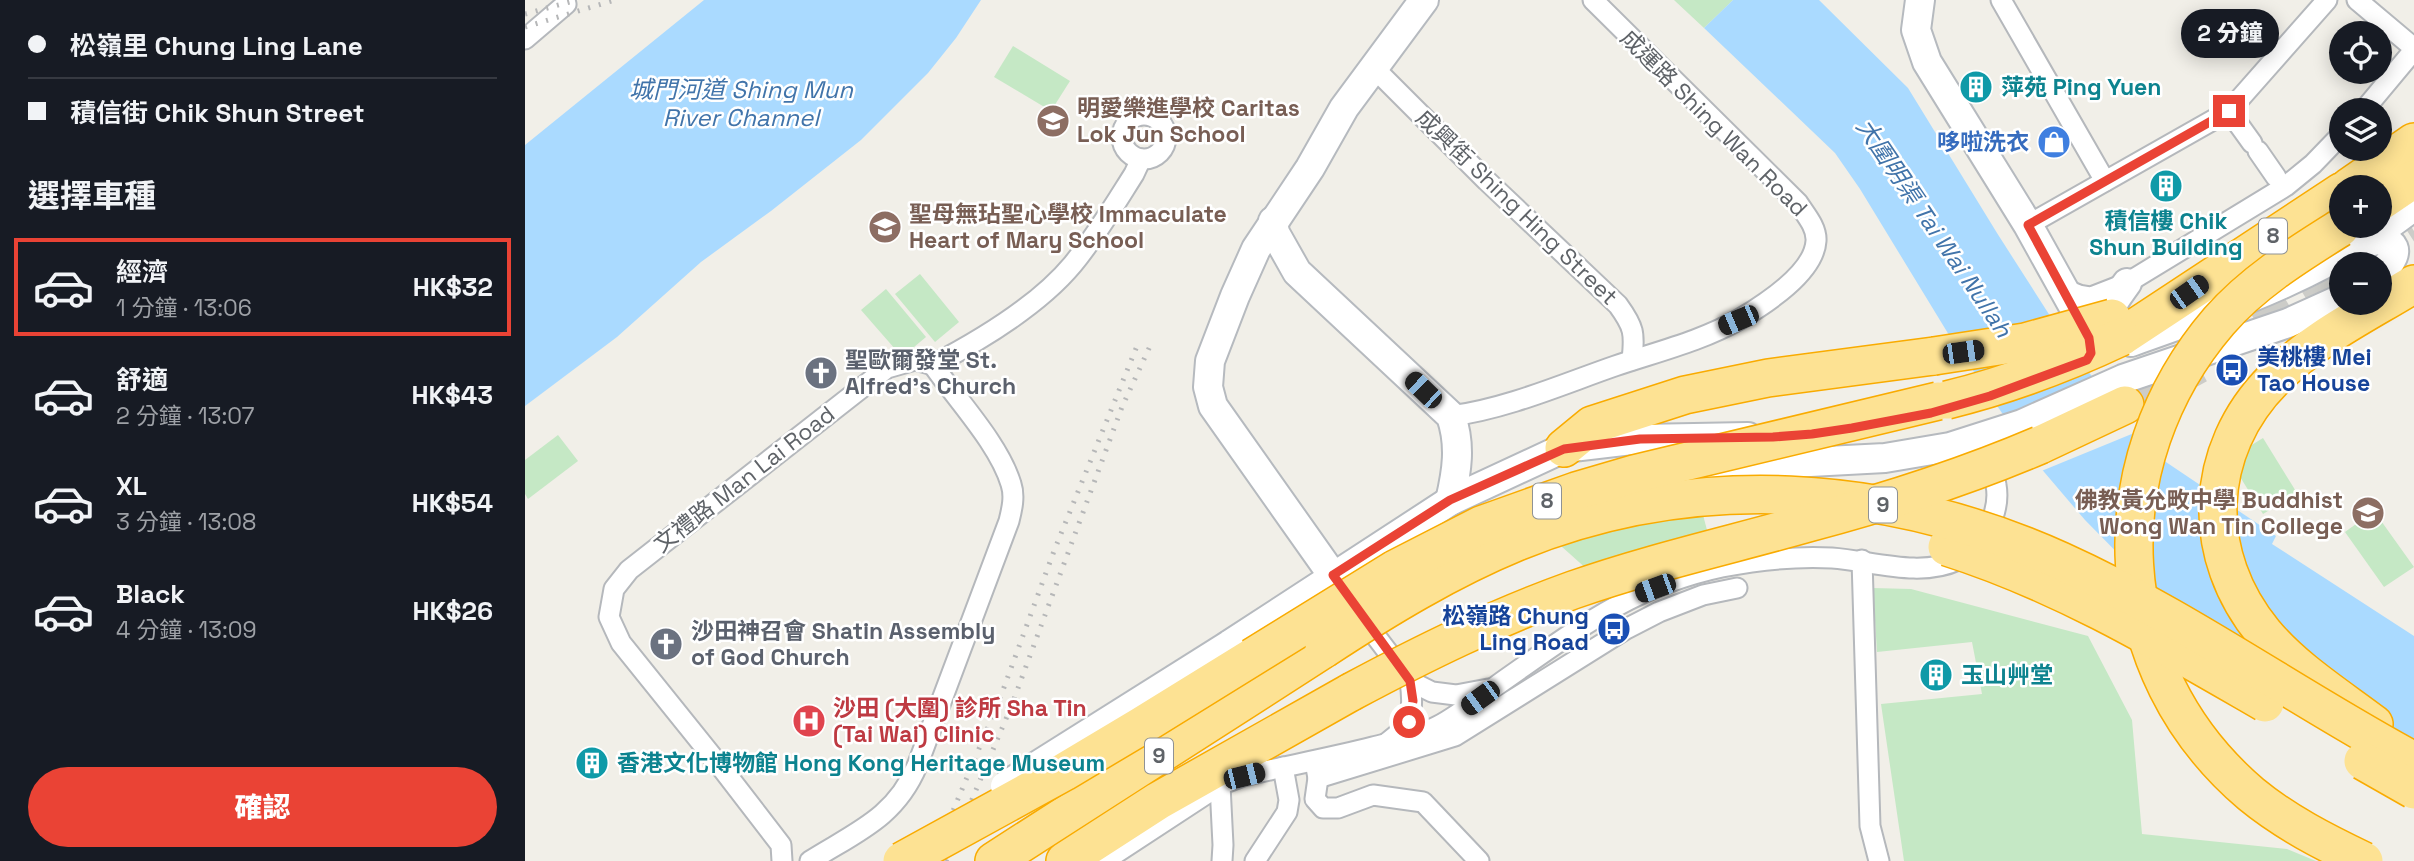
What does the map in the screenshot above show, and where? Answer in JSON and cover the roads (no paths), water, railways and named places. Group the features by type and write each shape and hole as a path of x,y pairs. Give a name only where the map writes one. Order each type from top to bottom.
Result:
{"highway":[{"path":"2366,175 2414,142"},
{"path":"2392,194 2414,179"},
{"name":"8","path":"902,861 1064,772 1395,569 1472,530 1555,498 1635,474 1967,395 2024,379 2069,362 2121,337 2329,200"},
{"path":"2338,238 2289,261 2249,291 2190,358 2166,400 2149,442 2137,493 2134,550 2138,596 2152,651 2168,689 2192,729 2223,767 2264,804 2298,827 2364,861"},
{"path":"1564,449 1592,425 1685,395 1730,384 2042,339 2112,318 2205,281"},
{"path":"2392,291 2414,284"},
{"path":"2335,315 2260,393 2238,428 2229,447 2219,485 2217,517 2221,547 2237,592 2265,635 2318,682 2414,754"},
{"path":"1065,861 1158,801 1230,760 1403,664 1484,624 1587,585 1850,511 1974,472 2053,440 2116,396"},
{"name":"9","path":"994,861 1369,620 1454,572 1515,543 1587,519 1648,505 1728,495 1820,496 1901,508 1972,528 2060,560 2154,609 2414,761"},
{"name":"9","path":"1035,861 1046,850 1298,686 1395,626 1469,585 1531,557 1607,534 1686,519 1744,515 1803,518 1889,530 2000,565 2123,622 2414,790"}],"main road":[{"path":"1352,604 1213,406 1208,387 1208,369 1256,249 1310,168 1344,108 1424,0"},
{"path":"1923,6 1916,30 1927,62 2028,225 2089,338 2091,353 2075,364"},
{"path":"2392,222 2414,206"},
{"path":"1273,221 1275,233 1297,272 1451,416 1456,430 1458,456 1450,500"},
{"path":"879,861 963,812 1229,645 1450,500 1564,449 1611,441 1666,437 1773,437 1812,434 1931,413 1990,396 2276,287 2341,238"},
{"path":"2367,238 2384,240 2390,244 2394,250 2392,260"},
{"path":"2392,271 2414,257"},
{"path":"1235,296 1268,268 1282,267 1297,272"},
{"path":"2127,283 2109,309 2107,322 2112,337 2130,342"},
{"path":"932,861 1061,788 1352,604 1483,529 1557,500 1645,475 1706,468 1885,458 1950,447 2116,396 2153,368 2329,311"}],"street":[{"path":"525,38 566,4 565,0"},
{"name":"成運路 Shing Wan Road","path":"1451,416 1497,405 1681,345 1738,320 1788,286 1811,259 1817,239 1810,220 1798,203 1593,0"},
{"path":"2001,0 2105,181"},
{"path":"2028,225 2229,111 2327,0"},
{"path":"2357,0 2414,49 2374,98"},
{"name":"成興街 Shing Hing Street","path":"1373,66 1487,181 1618,305 1632,323 1635,336 1632,360"},
{"path":"2229,111 2276,177"},
{"path":"2059,280 2069,291 2091,297 2127,283 2286,186 2329,147"},
{"path":"810,861 890,809 911,780 1005,537 1013,506 1011,485 1002,463 933,365 1034,301 1073,264 1134,174 1141,159"},
{"name":"文禮路 Man Lai Road","path":"828,850 782,853 724,771 621,643 609,617 614,589 629,570 887,368 915,359 933,365"},
{"path":"1317,770 1440,725 1597,616 1634,596 1697,572 1786,558 1862,560 1927,568 1959,560 1975,548 1991,523 1997,502 1996,484 1984,437"},
{"path":"1862,560 1870,826 1879,861"},
{"path":"1104,861 1220,785 1283,767 1317,770 1455,736 1626,629 1659,612 1703,595 1737,588"},
{"path":"1352,604 1410,681 1432,692 1456,695 1493,689"},
{"path":"1385,744 1401,733 1409,722 1413,701 1410,681"},
{"path":"1255,861 1287,812 1289,800 1283,767"},
{"path":"1317,770 1315,799 1322,808 1338,808 1373,795 1423,802 1479,861"},
{"path":"1220,785 1222,861"}],"water":[{"name":"城門河道 Shing Mun River Channel","path":"704,0 981,0 928,73 861,140 701,262 617,337 525,406 525,145"},
{"name":"大圍明渠 Tai Wai Nullah","path":"1733,0 1819,0 1908,88 2075,355 2154,454 2276,536 2272,544 2414,636 2414,761 2152,588 2085,520 2039,466 2002,413 1949,335 1835,153 1704,28"}],"tunnel":[{"path":"2382,252 2414,231"},
{"path":"2259,327 2329,284"},
{"path":"2125,405 2198,365"}],"railway":[{"path":"525,14 577,0"},
{"path":"525,27 615,0"},
{"path":"932,861 999,701 1054,551 1139,341"},
{"path":"946,861 1011,707 1122,407 1151,344"}],"place":[{"name":"萍苑 Ping Yuen","path":"1976,87"},
{"name":"明愛樂進學校 Caritas Lok Jun School","path":"1053,121"},
{"name":"哆啦洗衣","path":"2054,142"},
{"name":"積信樓 Chik Shun Building","path":"2166,186"},
{"name":"聖母無玷聖心學校 Immaculate Heart of Mary School","path":"885,227"},
{"name":"美桃樓 Mei Tao House","path":"2232,370"},
{"name":"聖歐爾發堂 St. Alfred's Church","path":"821,373"},
{"name":"佛教黃允畋中學 Buddhist Wong Wan Tin College","path":"2368,513"},
{"name":"松嶺路 Chung Ling Road","path":"1614,629"},
{"name":"沙田神召會 Shatin Assembly of God Church","path":"666,644"},
{"name":"玉山艸堂","path":"1936,675"},
{"name":"沙田 (大圍) 診所 Sha Tin (Tai Wai) Clinic","path":"809,721"},
{"name":"香港文化博物館 Hong Kong Heritage Museum","path":"592,763"}]}
